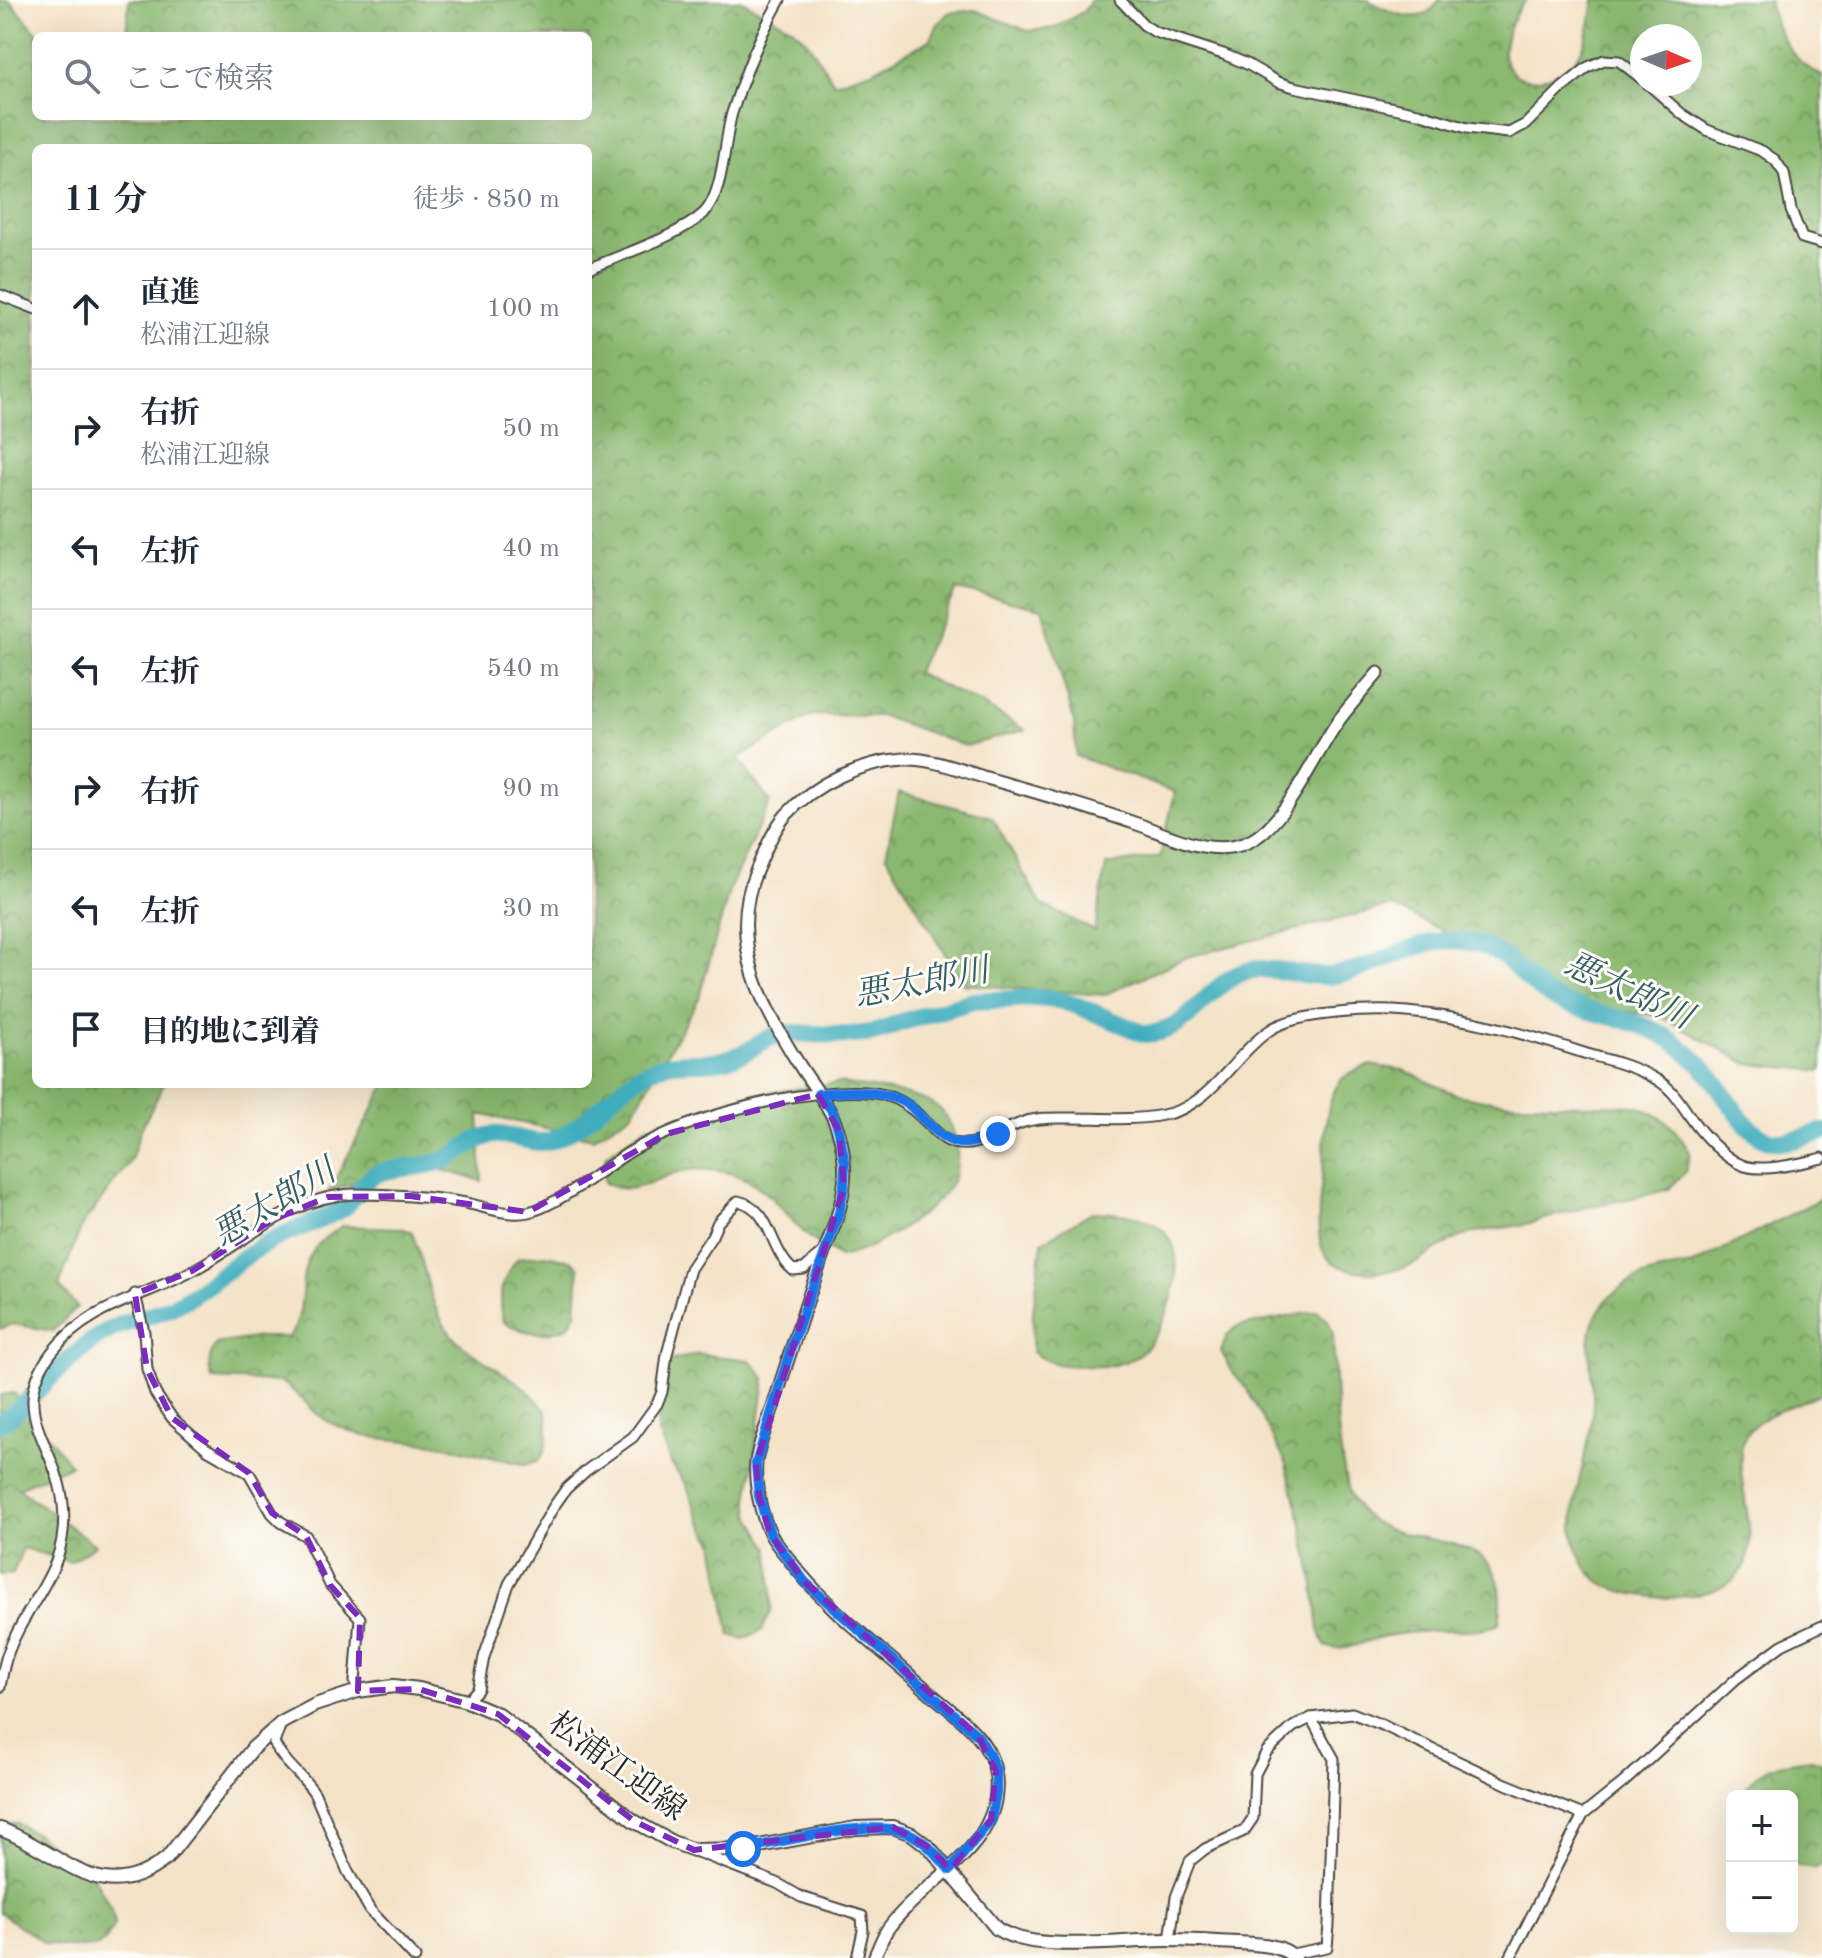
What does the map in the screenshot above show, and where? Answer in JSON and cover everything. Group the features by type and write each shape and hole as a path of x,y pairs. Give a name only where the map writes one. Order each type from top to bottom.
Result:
{"main road":[{"name":"松浦江迎線","path":"0,1829 91,1877 112,1881 131,1879 152,1870 167,1858 253,1748 281,1723 315,1705 358,1691 394,1686 467,1701 498,1714 634,1821 694,1850 743,1849 856,1828 893,1827 912,1834 930,1848 997,1929 1008,1937 1038,1943 1170,1940 1265,1945 1294,1956"}],"street":[{"path":"592,267 679,229 704,213 712,201 731,116 745,75 780,0"},
{"path":"1120,0 1155,32 1223,54 1278,82 1418,113 1467,128 1509,133 1526,124 1588,67 1604,60 1619,61 1630,70"},
{"path":"1662,96 1707,130 1762,151 1775,160 1784,173 1791,210 1802,238 1822,244"},
{"path":"0,295 32,307"},
{"path":"874,1958 888,1930 950,1870 991,1820 996,1771 978,1736 805,1582 770,1534 759,1496 756,1464 792,1345 839,1213 845,1163 831,1109 818,1094 766,1008 752,975 745,938 745,908 750,886 769,841 785,816 809,795 855,770 881,762 909,759 939,764 1094,809 1192,844 1216,849 1250,842 1286,805 1338,722 1378,673"},
{"path":"0,1687 7,1654 57,1562 62,1541 63,1506 59,1481 35,1420 32,1386 55,1348 88,1317 192,1271 272,1220 301,1205 328,1197 349,1194 410,1196 528,1212 557,1199 633,1150 666,1134 753,1106 818,1094 884,1094 907,1103 946,1141 960,1143 982,1140 1025,1121 1044,1118 1138,1119 1170,1114 1187,1108 1205,1095 1271,1029 1315,1016 1372,1011 1408,1012 1532,1036 1646,1073 1676,1094 1694,1123 1741,1165 1755,1168 1822,1158"},
{"path":"467,1701 478,1689 484,1657 509,1584 554,1506 566,1489 587,1470 633,1437 657,1404 682,1291 690,1269 718,1222 738,1201 750,1204 761,1214 784,1263 793,1270 804,1269 825,1250"},
{"path":"135,1294 144,1332 147,1369 155,1393 172,1418 207,1449 249,1473 272,1513 281,1522 306,1536 330,1585 360,1618 355,1682 358,1691"},
{"path":"1510,1958 1583,1815 1736,1679 1782,1645 1822,1626"},
{"path":"1170,1940 1176,1897 1190,1861 1205,1849 1244,1831 1253,1818 1255,1774 1267,1751 1293,1727 1311,1718 1352,1713 1506,1784 1583,1815"},
{"path":"1294,1956 1327,1947 1329,1925 1334,1759 1311,1718"},
{"path":"281,1723 274,1743 281,1756 308,1782 315,1794 348,1872 370,1910 415,1958"},
{"path":"694,1850 777,1883 801,1897 862,1916 863,1931 857,1958"}],"highlighted area":[{"path":"818,1094 839,1131 844,1187 756,1464 759,1496 770,1534 805,1582 978,1736 996,1771 991,1820 950,1870 930,1848 893,1827 694,1850 634,1821 498,1714 419,1689 358,1691 360,1618 330,1585 306,1536 272,1513 249,1473 172,1418 147,1369 135,1294 192,1271 272,1220 328,1197 410,1196 528,1212 666,1134"}],"green space":[{"path":"0,0 9,0 37,32 32,32 32,120 592,120 592,32 126,32 129,0 740,0 791,27 808,42 834,83 874,70 930,40 948,13 975,10 1028,31 1054,28 1084,11 1091,0 1368,0 1395,13 1415,16 1432,9 1439,0 1526,0 1507,33 1505,61 1516,75 1535,79 1556,74 1579,54 1587,35 1594,0 1769,0 1786,45 1802,63 1822,76 1822,1071 1748,1064 1660,1016 1554,1003 1516,978 1507,961 1391,906 1187,957 1104,995 963,984 886,855 899,792 992,817 1041,904 1095,931 1106,865 1160,857 1175,792 1076,756 1074,721 1042,608 956,589 916,673 981,704 1025,730 966,746 882,716 812,715 738,758 770,802 730,888 699,998 632,1114 593,1138 479,1114 482,1181 417,1163 329,1191 384,1088 592,1088 592,144 32,144 32,1088 162,1088 141,1129 131,1160 81,1227 59,1286 77,1307 53,1331 12,1324 0,1329"},
{"path":"1370,1065 1403,1070 1457,1095 1484,1100 1636,1106 1655,1114 1679,1136 1690,1153 1685,1172 1669,1189 1526,1224 1466,1235 1396,1270 1371,1272 1346,1268 1331,1261 1320,1241 1319,1211 1326,1123 1331,1100 1340,1081"},
{"path":"839,1083 932,1103 951,1125 957,1155 951,1183 931,1206 901,1229 852,1254 839,1257 808,1236 772,1198 739,1176 687,1170 635,1188 605,1183 602,1169 607,1155 646,1127 751,1095"},
{"path":"1822,1198 1822,1393 1762,1419 1748,1432 1741,1450 1749,1545 1744,1566 1730,1583 1685,1596 1647,1596 1606,1585 1593,1576 1585,1565 1573,1532 1574,1509 1592,1412 1589,1339 1596,1315 1618,1289 1628,1283 1660,1271 1693,1265"},
{"path":"1092,1212 1135,1216 1164,1231 1175,1252 1176,1268 1170,1304 1154,1337 1132,1359 1102,1366 1056,1364 1032,1352 1033,1312 1042,1242"},
{"path":"342,1226 411,1231 435,1306 447,1329 472,1352 525,1388 547,1412 547,1444 539,1461 524,1464 434,1444 360,1434 325,1420 281,1382 212,1379 210,1361 216,1344 260,1337 289,1337 297,1322 306,1266 312,1253 323,1239"},
{"path":"546,1255 572,1261 579,1268 576,1313 568,1327 535,1333 503,1322 502,1288 512,1267 518,1258"},
{"path":"1317,1311 1328,1320 1333,1334 1339,1441 1352,1498 1369,1519 1392,1530 1470,1550 1489,1564 1500,1587 1499,1624 1474,1630 1391,1635 1344,1648 1325,1646 1319,1630 1301,1521 1285,1461 1247,1389 1231,1371 1221,1351 1227,1335 1237,1327"},
{"path":"699,1354 750,1360 765,1378 748,1501 751,1517 769,1548 771,1612 762,1630 744,1639 730,1635 714,1542 700,1520 686,1484 671,1464 658,1430 658,1385 668,1364"},
{"path":"14,1393 71,1465 18,1488 95,1545 70,1562 23,1548 13,1574 0,1575 0,1395"},
{"path":"1812,1759 1822,1763 1822,1865 1815,1868 1798,1866 1798,1790 1746,1790 1762,1771"},
{"path":"0,1823 18,1824 38,1835 92,1874 115,1923 106,1940 97,1946 74,1948 46,1944 0,1913"}],"waterway":[{"name":"悪太郎川","path":"0,1423 95,1339 115,1327 178,1304 268,1242 340,1210 368,1180 379,1173 436,1163 492,1135 538,1142 552,1140 581,1123 637,1077 668,1064 726,1059 780,1034 872,1033 973,1001 1058,1000 1145,1034 1161,1032 1185,1019 1215,990 1239,974 1262,969 1335,975 1427,944 1466,941 1496,952 1553,998 1642,1026 1668,1038 1705,1070 1741,1117 1764,1138 1778,1142 1822,1132"}],"route":[{"path":"743,1849 856,1828 893,1827 912,1834 950,1870 991,1820 996,1771 978,1736 805,1582 770,1534 759,1496 756,1464 792,1345 839,1213 844,1187 845,1163 839,1131 831,1109 818,1094 884,1094 907,1103 946,1141 960,1143 998,1134"}]}
